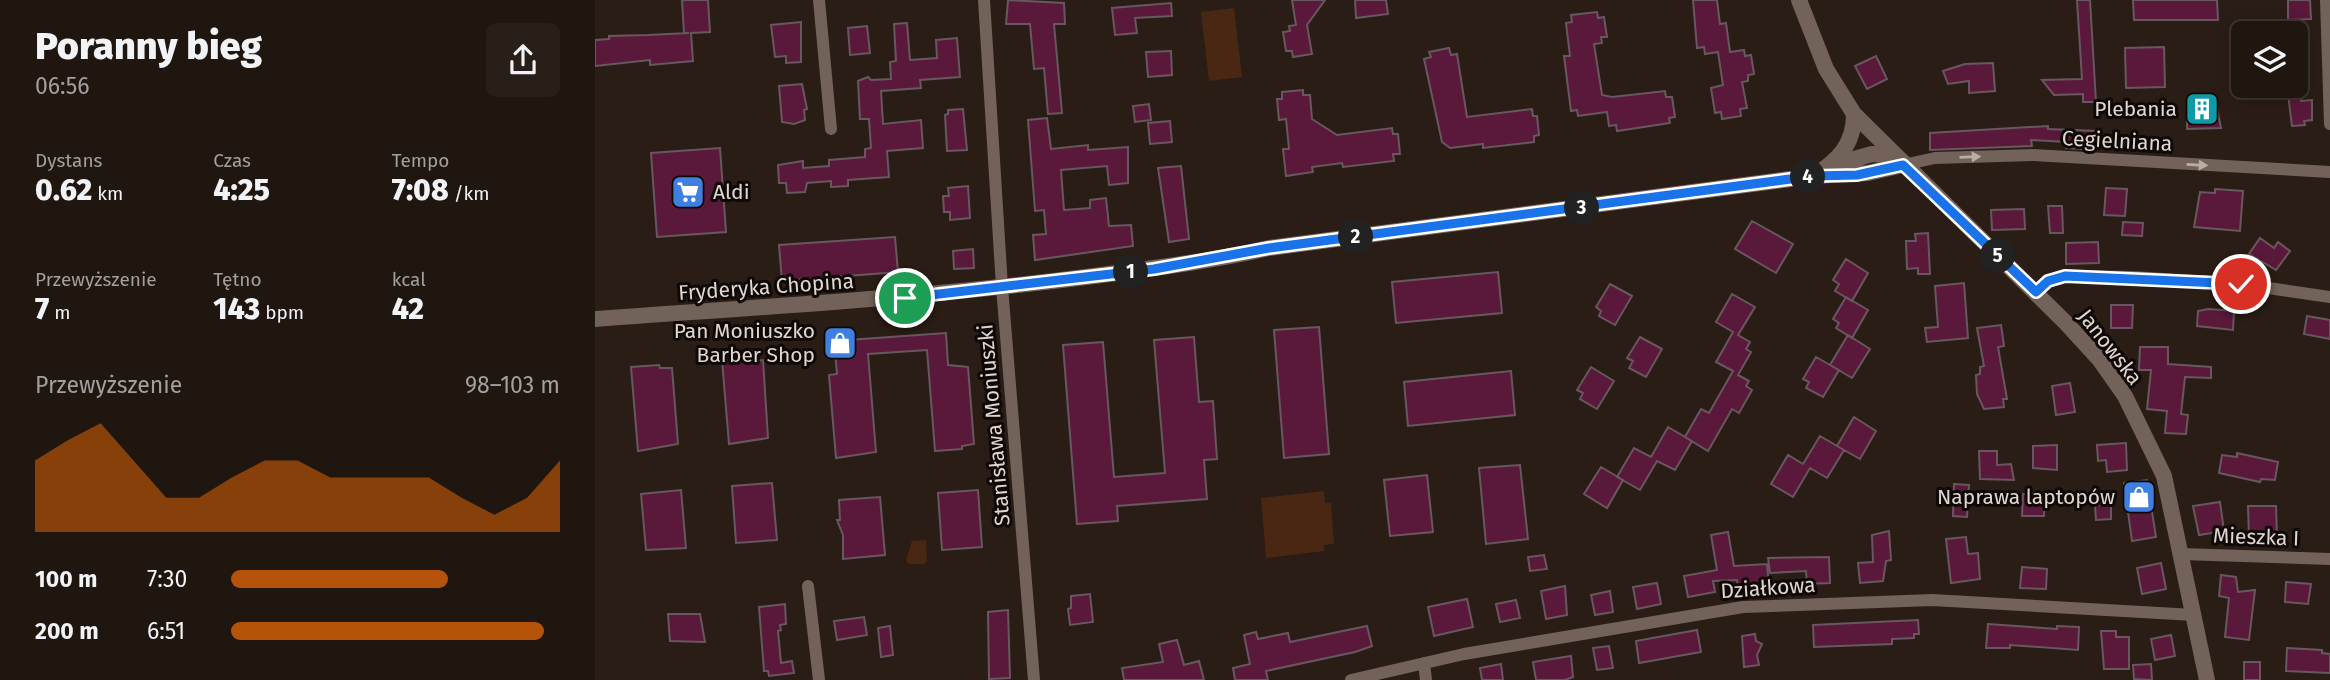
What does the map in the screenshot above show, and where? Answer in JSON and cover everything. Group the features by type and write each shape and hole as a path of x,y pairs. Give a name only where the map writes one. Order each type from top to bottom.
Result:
{"street":[{"path":"819,0 831,129"},
{"name":"Stanisława Moniuszki","path":"985,0 1002,288 1034,680"},
{"name":"Janowska","path":"1799,0 1826,69 1854,114 1898,160 2036,292 2099,359 2125,396 2164,476 2207,680"},
{"path":"2326,0 2330,124"},
{"name":"Fryderyka Chopina","path":"1813,176 1844,152 1854,114"},
{"name":"Fryderyka Chopina","path":"1830,165 1873,154 1898,160"},
{"name":"Cegielniana","path":"1898,160 2033,155 2330,172"},
{"name":"Fryderyka Chopina","path":"595,319 905,298 1002,288 1154,269 1269,248 1813,176 1857,175 1898,160"},
{"path":"2036,292 2048,281 2065,276 2132,277 2241,284 2330,297"},
{"name":"Mieszka I","path":"2182,554 2330,559"},
{"path":"808,586 819,680"},
{"name":"Działkowa","path":"1351,680 1424,663 1743,607 1932,600 2194,615"},
{"path":"1424,663 1426,680"}],"shaded area":[{"path":"1234,8 1242,77 1209,81 1201,12"},
{"path":"1324,491 1325,503 1331,503 1334,544 1324,545 1324,551 1266,558 1261,498"},
{"path":"926,540 927,561 924,564 909,564 906,560 912,541"}],"building":[{"path":"682,0 708,0 710,32 691,33 693,61 650,65 650,60 595,66 595,40 609,39 609,36 689,33 684,33"},
{"path":"1008,0 1064,3 1065,24 1054,24 1062,113 1048,114 1044,68 1034,69 1030,24 1006,24"},
{"path":"1292,0 1325,0 1307,25 1312,54 1293,57 1292,51 1286,51 1283,32 1290,31 1289,26 1296,25"},
{"path":"1355,0 1386,0 1388,14 1356,18"},
{"path":"1693,0 1717,0 1720,24 1726,23 1730,52 1744,50 1745,56 1751,55 1754,74 1748,75 1748,81 1742,82 1747,108 1740,109 1741,116 1722,119 1721,112 1715,113 1711,88 1723,85 1718,52 1705,54 1704,47 1697,48"},
{"path":"2077,0 2090,0 2096,102 2083,102 2083,94 2054,95 2042,80 2082,79"},
{"path":"2133,0 2217,0 2218,20 2134,20"},
{"path":"2288,0 2310,0 2311,19 2288,20"},
{"path":"1171,3 1172,16 1135,18 1137,33 1115,35 1112,8"},
{"path":"1597,12 1598,18 1604,17 1607,37 1601,37 1602,43 1594,44 1602,95 1612,97 1665,91 1666,97 1672,97 1675,117 1669,118 1670,123 1617,131 1616,125 1609,126 1607,112 1578,116 1577,110 1571,111 1564,56 1570,56 1566,23 1572,22 1571,15"},
{"path":"801,22 801,62 786,63 786,56 775,57 771,25"},
{"path":"907,23 910,60 937,58 936,40 957,38 960,77 920,80 921,88 881,91 883,124 921,120 923,148 887,151 889,177 848,180 848,186 831,187 831,181 807,183 805,192 787,193 786,183 779,183 778,165 803,161 803,168 829,166 829,160 865,157 865,149 871,148 869,119 860,119 858,81 868,77 871,80 891,79 890,62 896,61 894,24"},
{"path":"867,26 870,53 850,55 848,28"},
{"path":"2164,47 2165,87 2126,88 2125,48"},
{"path":"1449,48 1451,55 1457,54 1467,117 1532,109 1533,116 1537,116 1539,135 1534,136 1534,142 1483,148 1483,144 1450,148 1442,142 1424,59 1431,57 1429,52"},
{"path":"1171,51 1172,75 1148,77 1146,52"},
{"path":"1876,56 1887,79 1867,89 1855,66"},
{"path":"1993,63 1995,91 1969,93 1969,81 1948,84 1943,71 1965,64"},
{"path":"802,84 807,109 804,110 805,120 794,124 782,122 779,86"},
{"path":"1303,90 1303,95 1310,95 1312,119 1337,135 1392,128 1393,134 1398,134 1400,154 1393,154 1394,161 1343,167 1342,163 1312,167 1313,172 1286,176 1283,149 1289,149 1286,119 1279,120 1277,99 1282,99 1282,92"},
{"path":"2288,98 2312,100 2312,120 2304,121 2305,125 2292,126"},
{"name":"Plebania","path":"2187,103 2216,103 2221,128 2187,129"},
{"path":"1149,104 1151,120 1135,122 1133,106"},
{"path":"963,109 967,150 947,151 945,115 948,110"},
{"path":"1047,118 1051,149 1088,145 1088,150 1128,147 1128,183 1109,185 1107,166 1061,170 1064,210 1090,208 1090,200 1106,198 1109,226 1131,225 1133,246 1035,260 1033,235 1046,234 1044,210 1035,211 1028,120"},
{"path":"1170,121 1172,142 1150,144 1148,123"},
{"path":"2048,126 2048,129 2097,131 2096,150 2066,148 2066,142 2031,140 2032,146 1930,150 1930,133"},
{"name":"Aldi","path":"720,148 726,232 657,237 651,153"},
{"path":"1181,166 1189,239 1169,242 1158,168"},
{"path":"968,186 970,218 950,220 950,212 944,212 943,196 949,196 948,188"},
{"path":"2106,188 2127,189 2125,216 2104,215"},
{"path":"2215,189 2243,191 2240,231 2194,227 2200,192 2215,193"},
{"path":"2048,206 2062,206 2063,233 2050,233"},
{"path":"2024,209 2025,229 1992,230 1991,210"},
{"path":"1752,221 1793,244 1776,273 1735,249"},
{"path":"2123,222 2143,223 2142,236 2122,235"},
{"path":"1928,233 1930,274 1918,274 1918,268 1907,269 1906,241 1916,241 1915,234"},
{"path":"895,237 898,272 782,281 779,245"},
{"path":"2260,238 2274,248 2278,242 2290,251 2276,270 2249,254"},
{"path":"2098,242 2099,263 2066,264 2066,243"},
{"path":"973,249 974,268 954,269 953,251"},
{"path":"1846,259 1868,273 1852,301 1835,291 1839,284 1833,280"},
{"path":"1498,272 1502,313 1396,323 1392,282"},
{"path":"1964,283 1968,338 1927,342 1925,328 1938,327 1935,286"},
{"path":"1610,284 1632,296 1615,325 1599,316 1601,311 1596,307"},
{"path":"1732,294 1755,307 1738,335 1750,342 1746,349 1751,352 1738,375 1749,381 1746,386 1752,390 1739,413 1732,409 1708,451 1685,437 1701,409 1709,413 1733,371 1716,362 1733,332 1716,322"},
{"path":"1846,297 1868,310 1852,338 1836,328 1839,323 1833,319"},
{"path":"2111,305 2133,305 2132,328 2111,328"},
{"path":"2198,311 2234,311 2233,330 2197,326"},
{"path":"2307,316 2330,320 2330,339 2304,334"},
{"path":"2001,325 2004,346 1998,347 2007,399 2003,399 2004,407 1984,409 1977,394 1976,375 1980,374 1980,367 1984,366 1977,328"},
{"path":"1319,327 1329,454 1284,458 1274,330"},
{"path":"946,333 948,365 968,367 974,444 962,446 962,449 935,451 927,350 868,354 876,452 836,458 829,375 837,374 834,341"},
{"path":"1848,335 1870,349 1852,378 1830,365"},
{"path":"1194,337 1199,402 1213,401 1217,459 1204,460 1207,499 1117,506 1118,521 1077,524 1063,345 1103,342 1114,477 1165,473 1154,340"},
{"path":"1640,337 1662,349 1646,377 1629,368 1633,361 1627,358"},
{"path":"2140,347 2168,347 2168,364 2211,367 2211,378 2185,377 2181,414 2188,415 2186,434 2165,433 2167,411 2147,409 2151,370 2139,370"},
{"path":"1816,357 1839,370 1823,397 1806,388 1809,382 1803,379"},
{"path":"750,358 751,361 763,360 768,438 729,444 722,360"},
{"path":"659,365 660,368 672,368 678,444 638,451 631,367"},
{"path":"1591,367 1614,381 1597,409 1580,399 1583,393 1577,390"},
{"path":"1511,371 1515,415 1408,426 1404,382"},
{"path":"2070,383 2075,412 2056,415 2052,386"},
{"path":"1854,417 1876,431 1860,459 1837,446"},
{"path":"1668,427 1692,441 1675,470 1657,461 1640,490 1617,477 1634,448 1651,457"},
{"path":"1820,436 1844,450 1827,478 1810,468 1793,497 1771,484 1788,455 1803,464"},
{"path":"2126,443 2127,470 2107,472 2106,460 2098,461 2097,445"},
{"path":"2057,445 2057,470 2033,468 2033,446"},
{"path":"1979,451 1997,451 1997,465 2011,464 2014,480 1980,479"},
{"path":"2237,453 2278,462 2275,480 2261,479 2260,482 2219,473 2222,455 2237,457"},
{"path":"1520,465 1528,539 1486,544 1479,468"},
{"path":"1601,467 1623,480 1607,508 1584,494"},
{"path":"1427,475 1433,532 1390,536 1384,480"},
{"path":"2147,480 2156,537 2132,541 2124,483"},
{"path":"772,483 777,540 736,543 732,486"},
{"path":"1954,484 1969,485 1967,517 1953,516"},
{"path":"681,490 686,548 646,550 641,494"},
{"path":"978,490 982,547 942,550 938,493"},
{"path":"2023,494 2045,494 2044,516 2022,516"},
{"path":"880,497 885,555 843,559 843,535 837,520 840,520 839,500"},
{"path":"2220,502 2224,531 2199,535 2193,506"},
{"path":"2111,504 2111,519 2096,520 2095,505"},
{"path":"2248,506 2276,506 2277,537 2249,537"},
{"path":"1889,531 1891,560 1886,561 1883,581 1860,583 1858,563 1873,562 1872,535"},
{"path":"1728,532 1734,566 1767,564 1769,587 1738,589 1737,580 1713,581 1715,592 1688,597 1684,576 1717,570 1711,535"},
{"path":"1966,537 1968,554 1978,553 1980,579 1951,583 1946,539"},
{"path":"1544,555 1547,569 1530,571 1528,557"},
{"path":"1829,557 1830,583 1807,584 1806,571 1770,573 1768,558"},
{"path":"2161,563 2166,589 2142,594 2137,568"},
{"path":"2022,567 2047,569 2046,589 2020,588"},
{"path":"2221,575 2236,577 2238,592 2255,590 2249,640 2225,637 2229,598 2219,596"},
{"path":"2286,582 2311,584 2308,604 2285,602"},
{"path":"1657,583 1661,604 1637,609 1633,587"},
{"path":"1565,586 1567,615 1546,619 1541,591"},
{"path":"1610,591 1613,612 1595,615 1591,595"},
{"path":"1090,594 1093,622 1070,625 1068,609 1071,608 1071,596"},
{"path":"1467,599 1473,627 1434,636 1428,607"},
{"path":"1516,600 1520,618 1500,622 1496,604"},
{"path":"785,604 786,624 780,625 781,630 778,631 781,663 792,661 794,673 769,676 768,671 764,671 759,607"},
{"path":"1008,610 1010,678 989,679 988,612"},
{"path":"668,614 700,614 705,642 670,641"},
{"path":"864,617 867,635 837,640 834,621"},
{"path":"1918,620 1919,634 1914,634 1914,638 1892,639 1892,644 1814,647 1813,625"},
{"path":"1988,624 2057,629 2057,626 2079,627 2078,650 2010,645 2010,648 1986,648"},
{"path":"890,626 893,655 881,657 878,628"},
{"path":"1367,626 1372,646 1266,671 1268,680 1235,680 1233,668 1250,664 1244,635 1256,632 1258,639 1288,633 1290,642"},
{"path":"1697,630 1701,652 1639,663 1636,641"},
{"path":"2101,631 2116,631 2116,637 2129,637 2129,669 2104,669"},
{"path":"1755,634 1756,641 1762,644 1757,655 1759,665 1744,667 1742,636"},
{"path":"2171,635 2175,656 2155,660 2151,639"},
{"path":"1177,640 1184,665 1199,661 1204,680 1124,680 1122,668 1163,662 1159,644"},
{"path":"1609,646 1613,668 1597,670 1593,648"},
{"path":"2287,648 2322,650 2322,653 2330,654 2330,673 2286,671"},
{"path":"1571,656 1573,677 1565,680 1536,680 1533,662"},
{"path":"2244,662 2260,662 2260,680 2244,680"},
{"path":"1501,664 1503,680 1482,680 1480,668"},
{"path":"2151,664 2152,680 2134,679 2133,665"}],"place":[{"name":"Plebania","path":"2202,109"},
{"name":"Aldi","path":"688,192"},
{"name":"Pan Moniuszko Barber Shop","path":"840,343"},
{"name":"Naprawa laptopów","path":"2139,497"}],"route":[{"path":"905,298 1154,269 1229,258 1269,248 1702,193 1813,176 1849,176 1903,165 2036,292 2048,281 2065,276 2241,284"}]}
